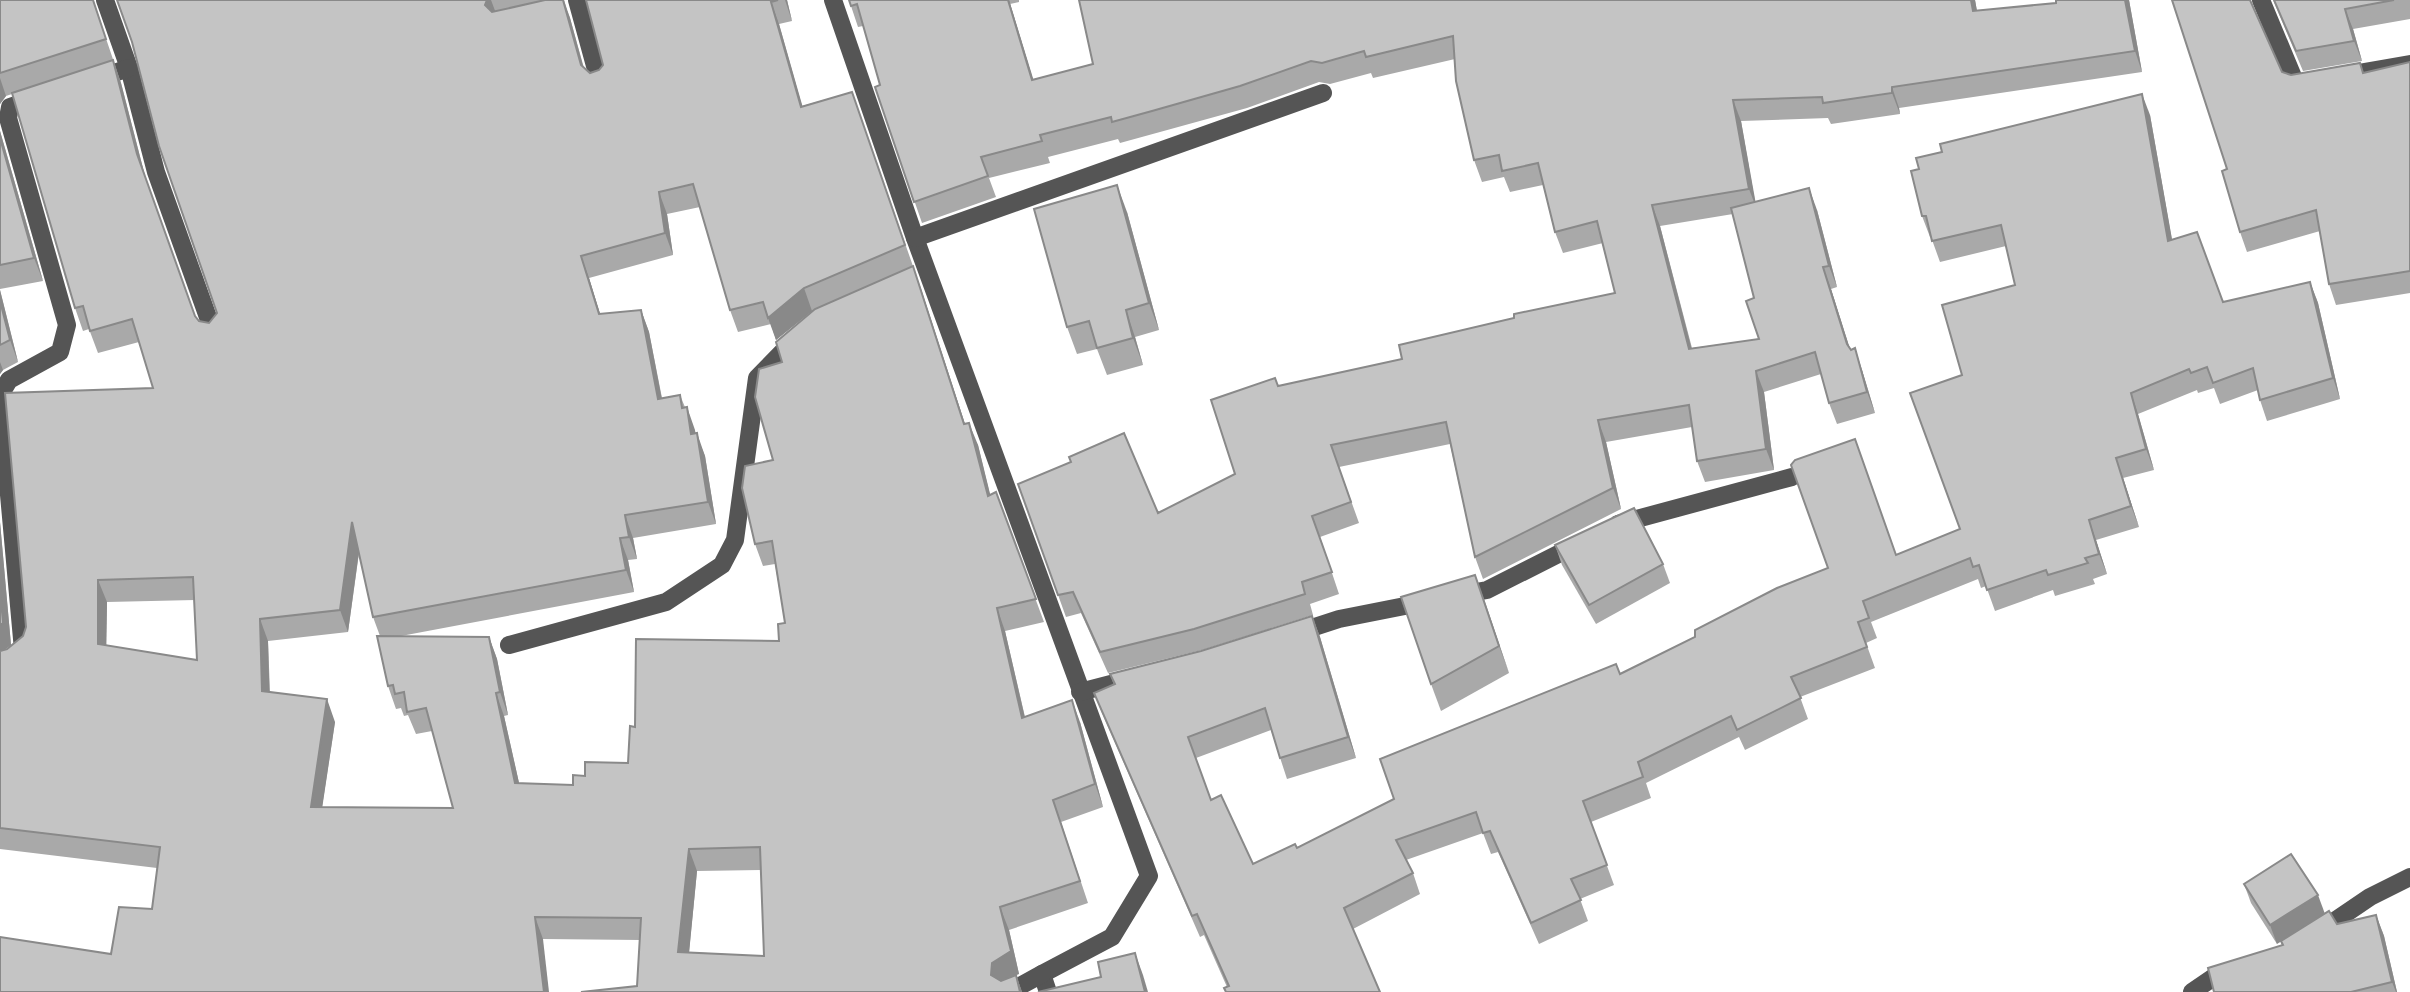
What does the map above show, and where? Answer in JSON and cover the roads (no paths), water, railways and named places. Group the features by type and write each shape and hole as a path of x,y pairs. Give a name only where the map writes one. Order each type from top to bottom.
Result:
{"street":[{"path":"105,0 129,68 156,172 214,334"},
{"path":"555,10 577,0 600,84"},
{"path":"833,0 915,237 923,276 1149,876 1112,937 1009,992"},
{"path":"2261,0 2296,85 2410,64"},
{"path":"76,85 129,68"},
{"path":"915,237 1323,93"},
{"path":"0,664 8,663 23,650 0,395 9,380 60,352 67,325 8,118 10,107 50,94"},
{"path":"509,645 666,602 722,565 735,541 757,378 782,350 808,328"},
{"path":"1278,638 1339,619 1487,590 1625,520 1792,477"},
{"path":"1080,692 1155,673"},
{"path":"2305,941 2370,897 2410,877"},
{"path":"2192,992 2214,976 2249,969"},
{"path":"1042,974 1048,992"}]}
